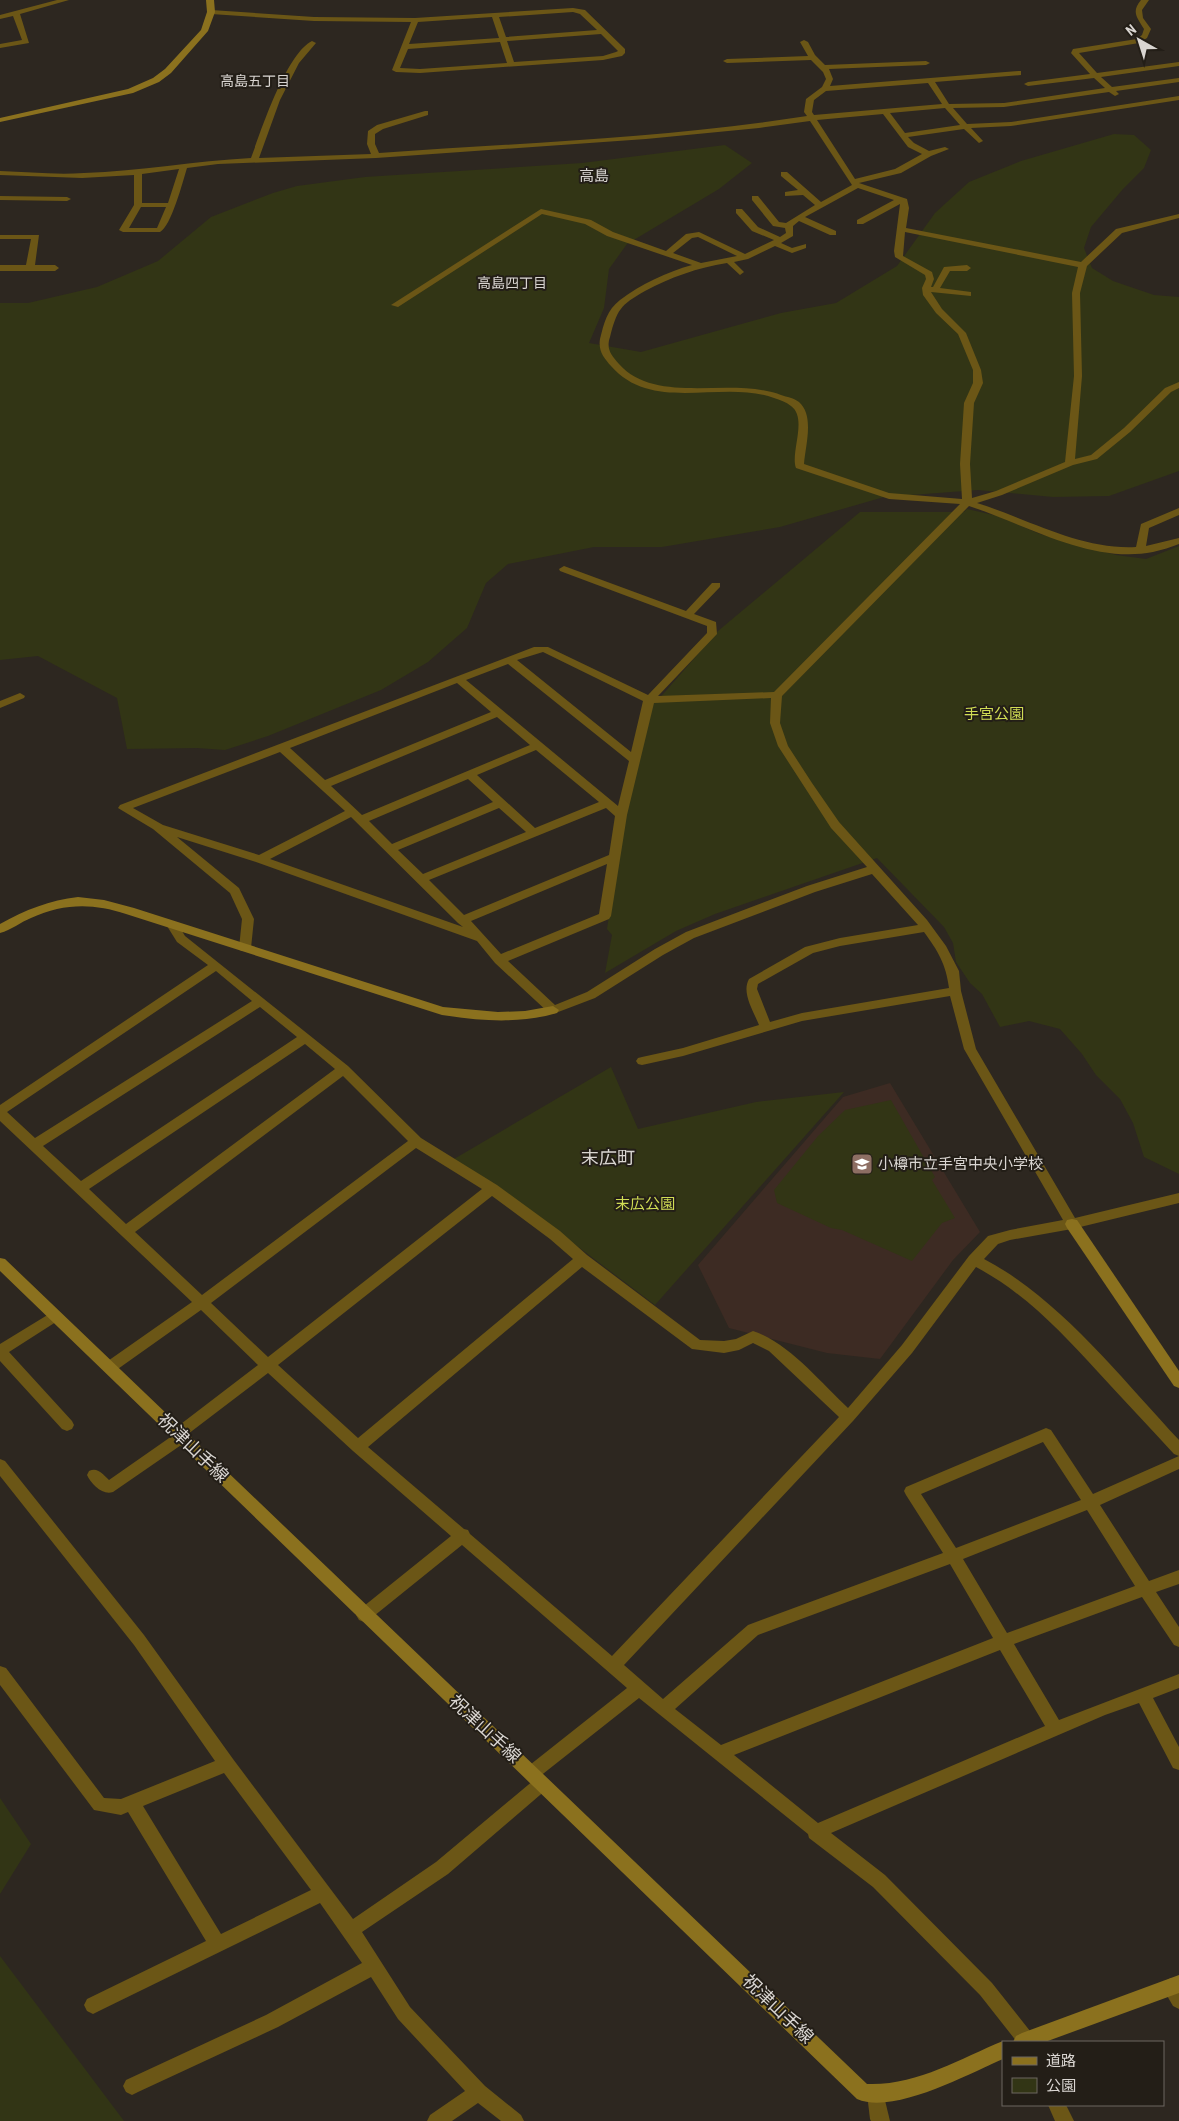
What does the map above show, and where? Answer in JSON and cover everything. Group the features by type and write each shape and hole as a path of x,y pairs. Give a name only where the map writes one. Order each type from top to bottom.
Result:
{"street":[{"path":"0,17 65,0"},
{"path":"0,120 130,91 156,80 168,71 204,30 211,12 210,0"},
{"path":"1127,105 1077,57 1076,51 1139,41 1144,38 1147,28 1138,14 1138,10 1145,0"},
{"path":"211,12 314,18 415,20 573,10 582,12 622,51 619,54 603,58 420,71 396,70 415,20"},
{"path":"0,46 26,41 16,13"},
{"path":"495,15 511,64"},
{"path":"405,47 602,32"},
{"path":"804,42 812,58 824,67 829,77 829,83 824,89 810,99 808,112 811,118 855,184 904,201 905,208 899,257 929,274 931,289"},
{"path":"254,160 276,100 296,62 312,43"},
{"path":"892,64 898,58 918,55"},
{"path":"727,61 812,58"},
{"path":"824,67 926,63"},
{"path":"1028,84 1179,64"},
{"path":"1164,66 1179,80"},
{"path":"824,89 1018,73"},
{"path":"0,173 82,176 138,172 218,162 376,156 646,137 759,126 811,118 947,106 1004,104 1179,80"},
{"path":"932,81 947,106 979,142"},
{"path":"904,136 966,126 1010,124 1179,98"},
{"path":"376,156 371,144 370,133 380,126 425,112"},
{"path":"885,112 911,145 928,154"},
{"path":"945,149 928,154 898,171 855,184 821,206 791,222 789,226 790,234 778,242 745,257 700,265 646,287 626,300 612,313 602,345 607,356 627,376 650,387 674,391 731,389 782,396 800,409 803,428 799,466 838,478 863,489 884,495 967,503 1078,543 1108,550 1140,550 1179,541"},
{"path":"138,172 138,205 123,230 160,230 171,205 184,166"},
{"path":"784,174 821,206"},
{"path":"788,194 804,192"},
{"path":"0,198 67,199"},
{"path":"755,198 776,224 789,226"},
{"path":"860,222 902,200"},
{"path":"138,205 171,205"},
{"path":"395,305 540,211 588,222 610,234 667,254 691,260 700,265"},
{"path":"739,211 755,229 792,251 803,246"},
{"path":"1070,463 1078,376 1075,326 1076,294 1083,265 1119,231 1179,216"},
{"path":"800,218 833,233"},
{"path":"901,229 1083,265"},
{"path":"667,254 689,236 699,234 745,257"},
{"path":"0,237 36,237 30,268"},
{"path":"729,261 740,272"},
{"path":"0,268 55,268"},
{"path":"967,268 946,269 927,295 962,333 977,370 978,383 969,403 965,464 967,503"},
{"path":"931,289 968,294"},
{"path":"1179,385 1168,390 1127,430 1094,457 1070,463 999,493 967,503 777,695 775,723 783,746 835,825 940,946 953,971 955,991 970,1049 1072,1224 1099,1262 1139,1326 1179,1382"},
{"path":"1140,550 1144,526 1179,511"},
{"path":"499,960 606,916 620,815 649,700 712,634 712,624 564,569"},
{"path":"688,615 716,585"},
{"path":"482,939 260,859 157,826 124,808 534,650 544,649 649,700 777,695"},
{"path":"509,659 634,760"},
{"path":"459,680 620,815"},
{"path":"0,705 20,696"},
{"path":"323,784 498,713"},
{"path":"361,820 536,746"},
{"path":"283,748 361,820 482,939 499,960 553,1010"},
{"path":"469,774 534,832"},
{"path":"390,849 501,803"},
{"path":"421,879 605,804"},
{"path":"260,859 352,812"},
{"path":"157,826 235,891 248,918 245,948"},
{"path":"462,920 614,856"},
{"path":"0,929 37,910 76,901 117,906 173,926 442,1011 482,1017 527,1016 553,1010 592,995 659,952 690,935 811,889 874,870"},
{"path":"173,926 181,939 344,1069 416,1141 492,1188 555,1235 582,1259 697,1345 724,1347 738,1344 753,1336 774,1347 848,1417"},
{"path":"766,1028 751,989 753,982 809,950 840,942 926,928"},
{"path":"216,965 2,1116 35,1144 126,1232 358,1447 463,1535 663,1709 879,1881 986,1989 1025,2041"},
{"path":"642,1061 683,1052 802,1017 955,991"},
{"path":"35,1144 260,1001"},
{"path":"80,1188 305,1038"},
{"path":"126,1232 344,1069"},
{"path":"110,1367 202,1302 416,1141"},
{"path":"94,1475 108,1488 180,1436 492,1188"},
{"path":"613,1666 848,1417 907,1349 974,1260 993,1240 1010,1235 1072,1224 1179,1198"},
{"path":"358,1447 507,1324 582,1259"},
{"path":"974,1260 999,1273 1049,1312 1179,1450"},
{"name":"祝津山手線","path":"1,1266 110,1367 364,1615 537,1778 863,2092 876,2094"},
{"path":"54,1316 0,1352 67,1425"},
{"path":"1056,1730 954,1556 911,1491 1046,1434 1092,1502 1144,1590 1179,1640"},
{"path":"663,1709 753,1630 954,1556 1092,1502 1179,1462"},
{"path":"0,1465 139,1640 227,1764 351,1930 404,2013 479,2092 515,2121"},
{"path":"364,1615 463,1535"},
{"path":"718,1754 1004,1641 1179,1577"},
{"path":"0,1673 100,1805 121,1807 227,1764"},
{"path":"816,1832 1100,1710 1179,1681"},
{"path":"351,1930 442,1868 537,1778 639,1688"},
{"path":"1143,1694 1179,1763"},
{"path":"132,1802 218,1944"},
{"path":"93,2005 322,1893"},
{"path":"132,2086 272,2021 374,1966"},
{"path":"1029,2041 1176,1991"},
{"path":"881,2121 879,2119 876,2094 905,2091 1002,2050"},
{"path":"436,2121 479,2092"},
{"path":"1058,2106 1065,2121"}],"shaded area":[{"name":"小樽市立手宮中央小学校","path":"890,1083 980,1232 953,1260 880,1359 827,1353 729,1328 698,1265 843,1097"}],"green space":[{"path":"1114,134 1134,135 1151,150 1144,168 1123,189 1091,227 1084,248 1092,268 1113,281 1154,295 1179,297 1179,471 1109,496 1053,497 978,490 884,497 780,527 662,547 594,547 508,564 486,583 467,628 428,662 381,690 268,736 225,750 197,748 127,749 117,698 38,656 0,660 0,303 28,303 97,287 158,261 211,217 273,193 297,186 365,177 582,163 725,145 752,163 719,189 627,244 609,269 604,308 589,343 641,352 781,313 836,303 897,266 935,213 969,182 1021,161"},
{"name":"手宮公園","path":"967,509 998,516 1040,534 1116,555 1146,559 1179,546 1179,1174 1144,1157 1133,1123 1120,1099 1096,1075 1082,1054 1060,1029 1029,1021 1000,1027 982,994 970,983 956,962 953,943 944,927 877,858 715,914 676,931 605,973 612,935 607,929 622,827 654,702 658,700 718,631 860,512 964,512"},
{"name":"末広公園","path":"611,1067 638,1129 756,1102 844,1092 655,1305 495,1184 454,1159"},
{"path":"891,1100 935,1177 932,1180 955,1218 942,1223 912,1261 842,1230 831,1228 777,1203 774,1190 818,1136 845,1110"},
{"path":"0,1798 31,1844 0,1894"},
{"path":"0,1956 124,2121 0,2121"}],"place":[{"name":"小樽市立手宮中央小学校","path":"862,1164"}],"district":[{"name":"高島五丁目","path":"255,81"},
{"name":"高島","path":"594,176"},
{"name":"高島四丁目","path":"512,283"},
{"name":"末広町","path":"608,1158"}]}
